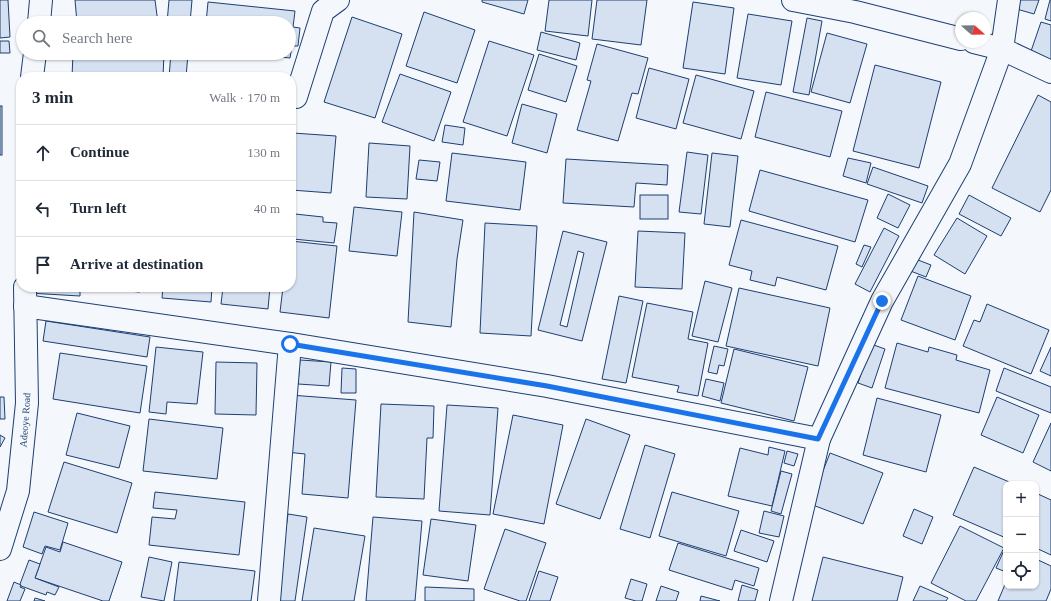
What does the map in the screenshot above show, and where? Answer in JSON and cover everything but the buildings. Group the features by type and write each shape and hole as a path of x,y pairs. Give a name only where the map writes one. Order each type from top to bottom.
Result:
{"street":[{"path":"40,16 42,0"},
{"path":"296,97 323,11 338,0"},
{"path":"792,0 855,12 955,37"},
{"path":"782,601 818,439 882,301 960,164 1002,49 1009,0"},
{"path":"991,46 1002,49 1051,72"},
{"path":"33,72 34,60"},
{"path":"25,297 290,344 547,386 818,439"},
{"name":"Adeoye Road","path":"0,549 18,491 28,403 25,297"},
{"path":"269,601 290,344"}],"route":[{"path":"290,344 547,386 818,439 882,301"}]}
